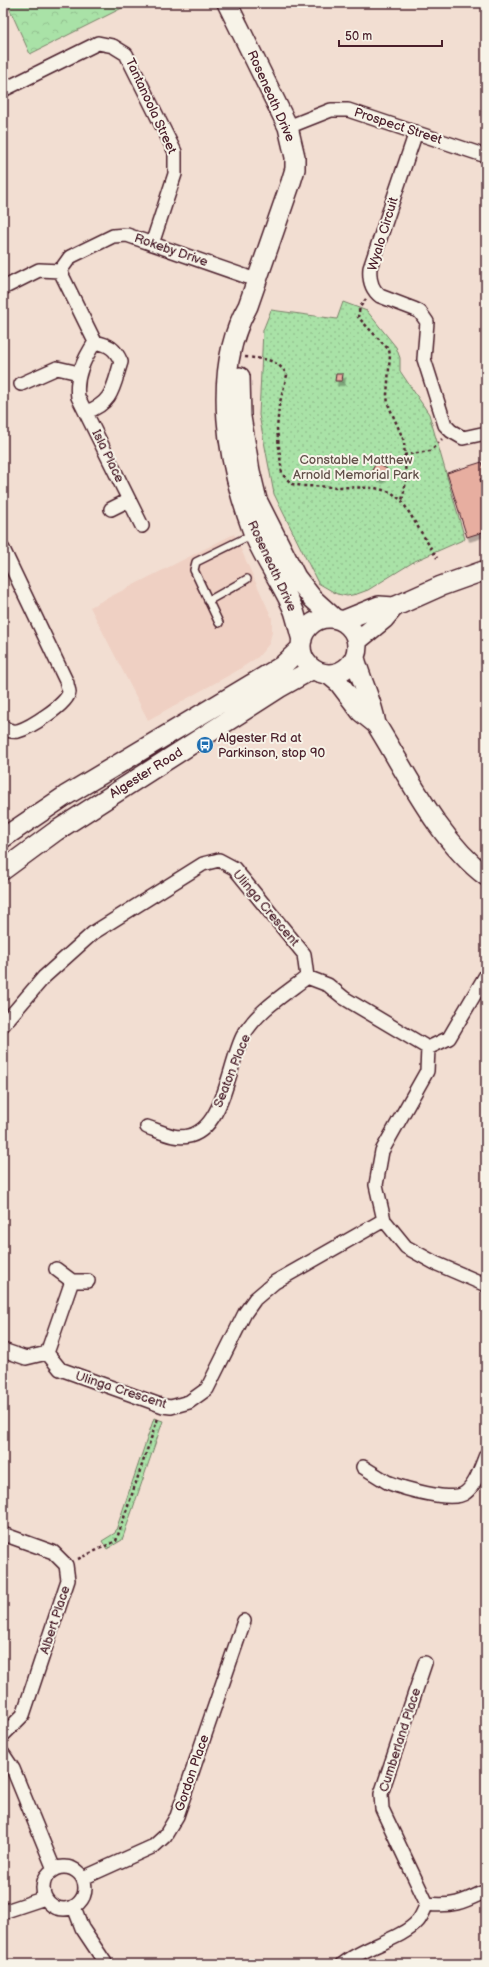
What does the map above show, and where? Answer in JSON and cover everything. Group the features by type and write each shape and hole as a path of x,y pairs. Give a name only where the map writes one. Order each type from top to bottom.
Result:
{"street":[{"name":"Roseneath Drive","path":"227,3 288,128 293,143 295,169 248,306 241,356 239,396 241,417 258,500 262,530 313,599 338,619"},
{"name":"Tantanoola Street","path":"3,90 98,43 113,46 126,54 175,152 175,174 152,244"},
{"name":"Prospect Street","path":"288,128 331,110 348,110 486,156"},
{"name":"Wyalo Circuit","path":"416,132 370,268 370,279 374,290 380,296 420,312 427,322 428,333 424,360 446,425 450,431"},
{"name":"Rokeby Drive","path":"60,272 70,257 114,236 127,235 256,280"},
{"path":"3,288 39,270 60,272 94,342"},
{"name":"Roseneath Drive","path":"248,306 238,323 232,344 227,386 226,421 236,475 262,530 294,611 301,644"},
{"name":"Isla Place","path":"86,412 99,408 110,396 121,362 117,351 108,344 94,342 85,356 76,384 78,397 142,526"},
{"path":"21,384 57,368 79,374"},
{"path":"450,431 463,438 486,433"},
{"path":"111,509 129,500"},
{"path":"3,549 67,683 69,692 65,700 54,711 18,731 9,730 3,727"},
{"path":"320,672 343,670 356,650 394,607 441,586 486,570"},
{"path":"394,607 380,606 338,619 316,620 310,626 301,644 305,660 320,672 339,683 361,712 376,724 444,834 474,866 486,876"},
{"path":"338,619 350,626 356,650 360,677 372,703 376,724"},
{"name":"Algester Road","path":"3,838 64,796 282,666 301,644"},
{"name":"Algester Road","path":"4,868 92,807 280,688 320,672"},
{"name":"Ulinga Crescent","path":"3,1025 44,978 93,933 203,864 219,860 234,868 304,954 307,977"},
{"path":"428,1048 449,1038 486,975"},
{"path":"307,977 328,985 344,998 428,1048"},
{"name":"Seaton Place","path":"147,1127 174,1136 180,1136 192,1135 208,1125 219,1104 243,1037 257,1017 307,977"},
{"path":"428,1048 427,1071 382,1151 376,1185 384,1220 406,1247 435,1263 486,1285"},
{"name":"Ulinga Crescent","path":"47,1353 60,1369 163,1406 171,1407 189,1402 206,1389 245,1313 255,1299 270,1286 384,1220"},
{"path":"56,1269 72,1281 88,1281"},
{"path":"3,1350 26,1358 47,1353 72,1281"},
{"path":"363,1467 388,1482 432,1494 452,1497 465,1493 475,1480 486,1455"},
{"path":"3,1534 53,1552 66,1565"},
{"name":"Albert Place","path":"3,1735 23,1715 68,1580 66,1565"},
{"name":"Gordon Place","path":"83,1878 154,1846 166,1836 177,1816 244,1621"},
{"name":"Cumberland Place","path":"425,1663 381,1794 382,1809 427,1904"},
{"path":"3,1754 16,1776 54,1869"},
{"path":"61,1867 74,1869 83,1878 85,1891 79,1903 74,1907 68,1909 55,1907 45,1898 43,1892 45,1878 54,1869 61,1867"},
{"path":"343,1964 353,1956 406,1930 418,1920 427,1904 445,1906 459,1903 486,1891"},
{"path":"3,1912 45,1898"},
{"path":"74,1907 82,1928 106,1964"}],"lane":[{"path":"219,624 194,570 196,562 262,530"},
{"path":"208,600 247,579"}],"path":[{"path":"374,290 368,295 360,307 358,317 389,350 391,358 387,395 388,404 404,441 406,480 402,501"},
{"path":"241,356 273,361 282,366 287,375 279,406 277,429 282,474 292,484 303,486 375,488 391,492 402,501 437,558"},
{"path":"404,454 430,450 450,431"},
{"path":"66,1565 116,1541 163,1406"}],"shaded area":[{"path":"234,534 272,618 272,632 269,644 258,657 235,672 148,720 90,607"}],"green space":[{"path":"7,3 132,3 30,54"},
{"name":"Constable Matthew Arnold Memorial Park","path":"343,302 367,311 396,347 400,358 400,371 429,414 465,539 415,561 368,590 347,596 337,594 318,583 274,494 259,415 263,330 271,310 337,319"},
{"path":"154,1418 163,1421 122,1540 107,1549 102,1541 115,1533"}],"building":[{"path":"336,374 343,374 342,381 335,381"},
{"path":"482,462 486,477 480,479 483,490 486,489 486,531 467,537 447,473"},
{"path":"376,463 387,469 381,479 370,474"}],"place":[{"name":"Algester Rd at Parkinson, stop 90","path":"205,745"}]}
